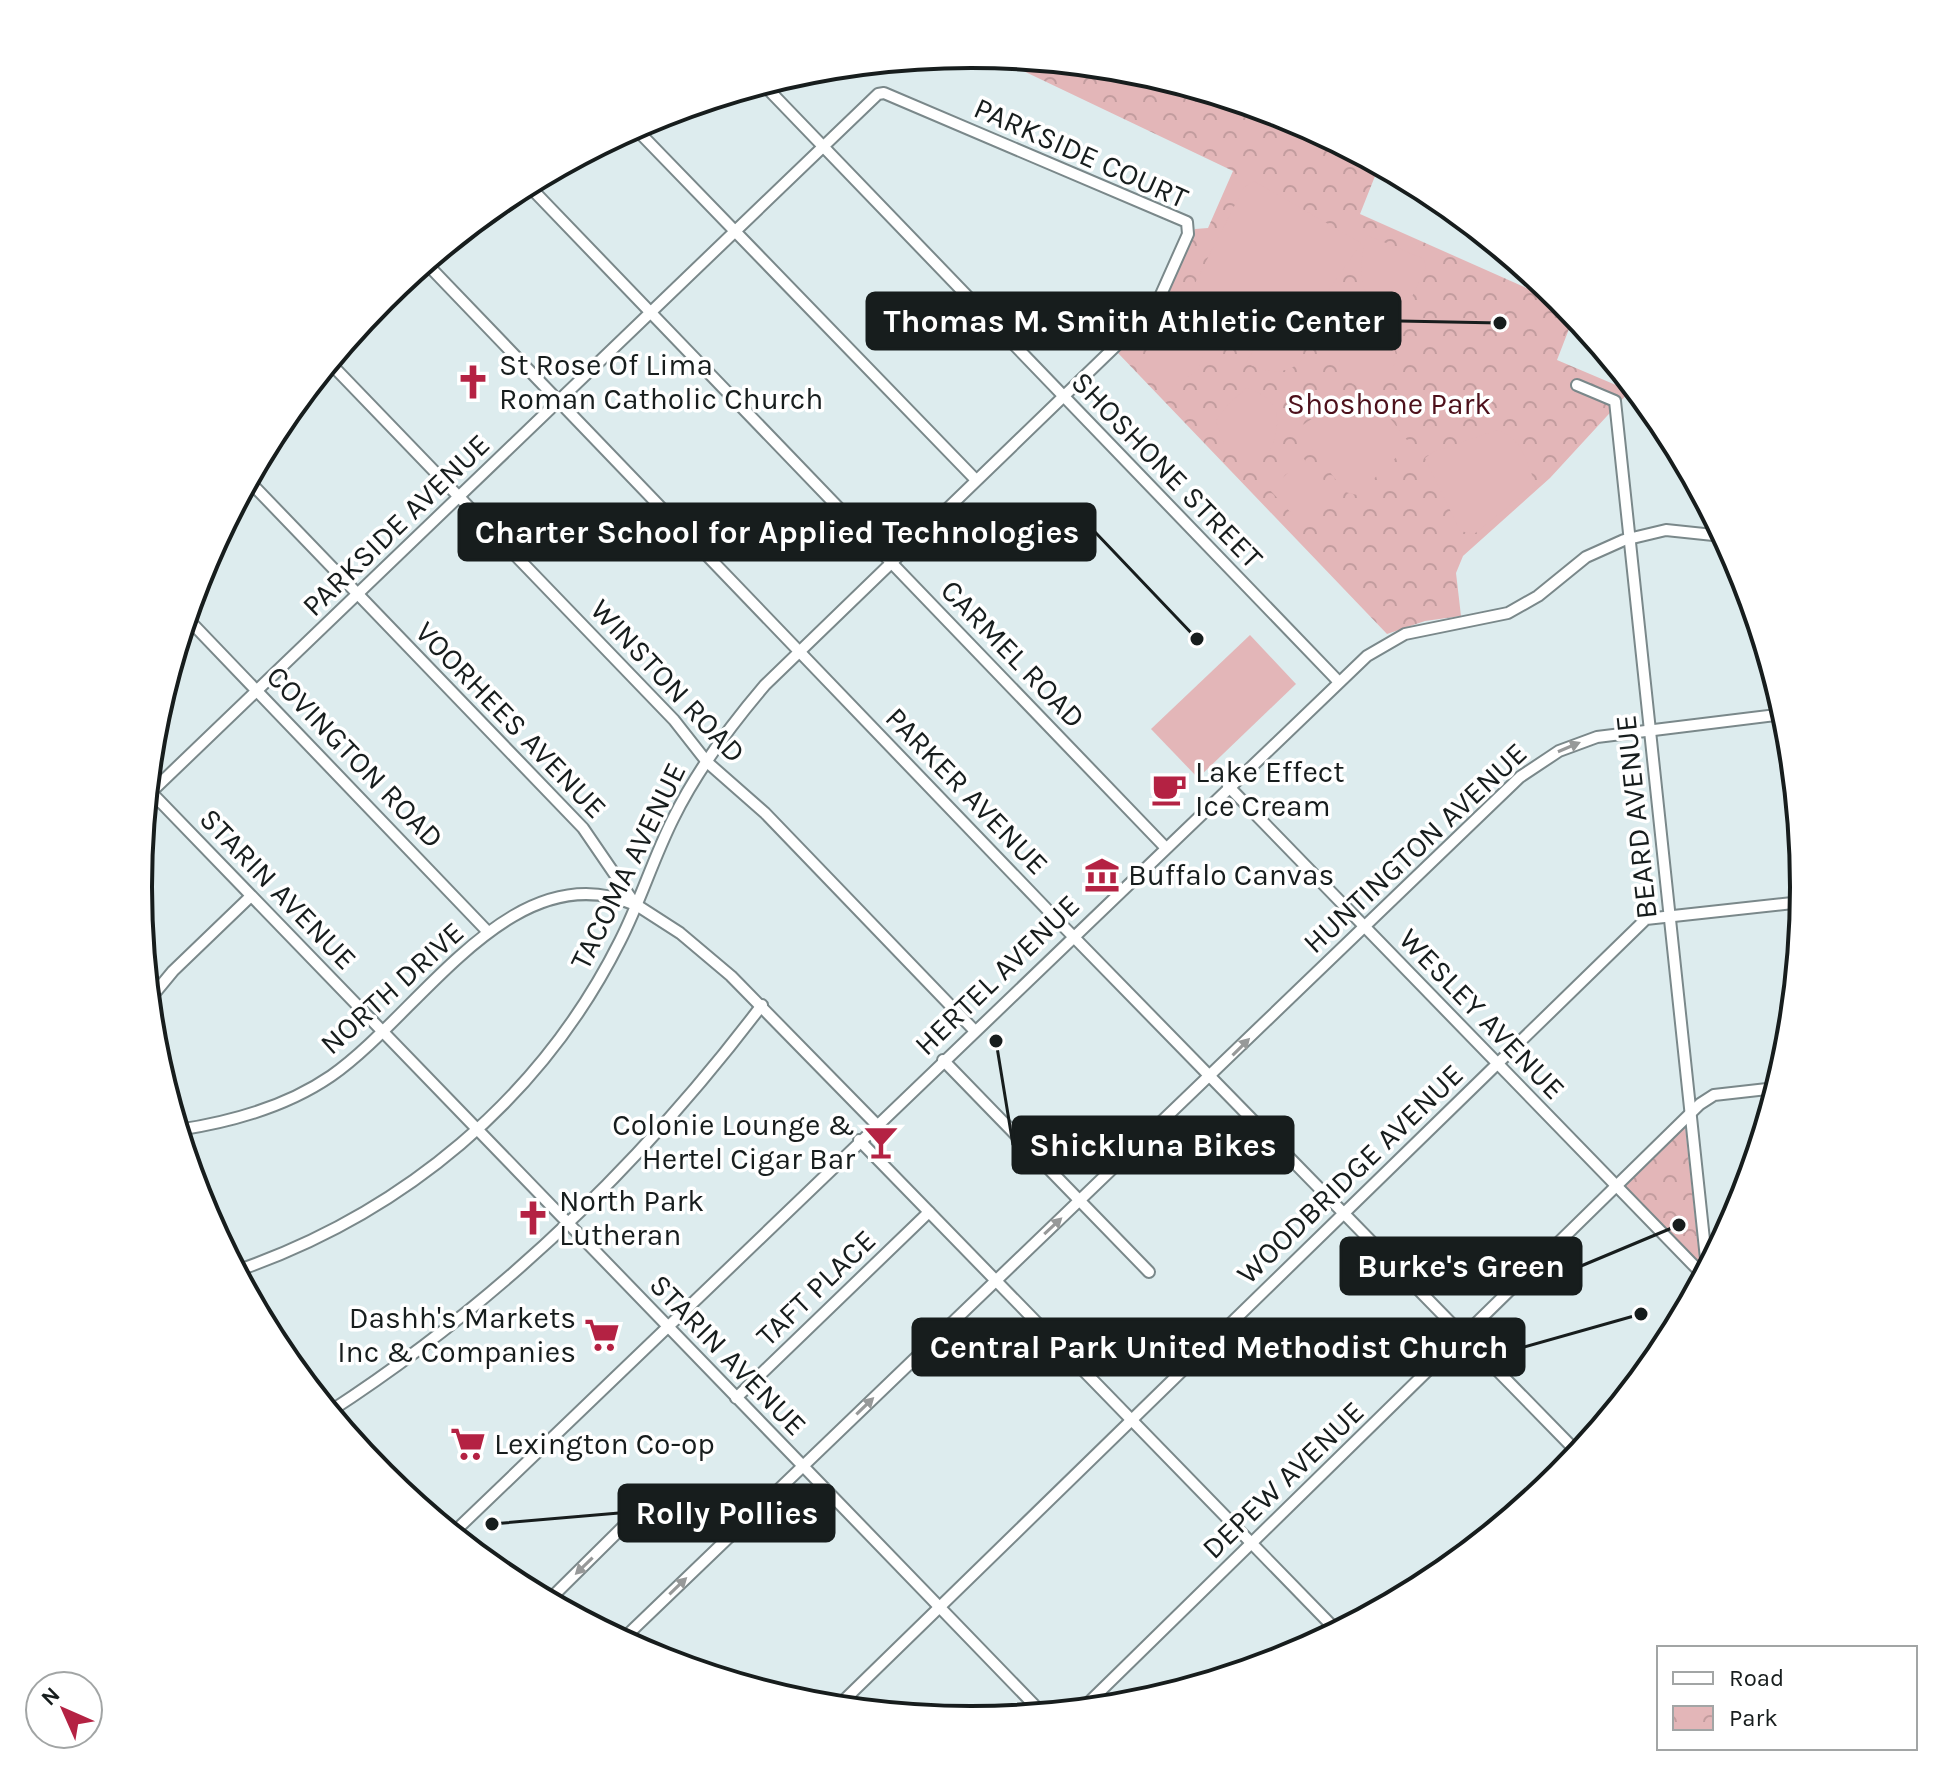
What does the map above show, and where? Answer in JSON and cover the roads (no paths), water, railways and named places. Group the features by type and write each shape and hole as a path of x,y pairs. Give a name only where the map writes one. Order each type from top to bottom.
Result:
{"street":[{"name":"SHOSHONE STREET","path":"772,93 1338,681"},
{"name":"PARKSIDE AVENUE","path":"159,783 258,692 877,95 888,95"},
{"name":"PARKSIDE COURT","path":"888,95 1187,222 1189,231 1155,308 1063,397"},
{"path":"643,136 976,480"},
{"name":"CARMEL ROAD","path":"536,193 1165,847"},
{"name":"PARKER AVENUE","path":"432,269 1073,935 1570,1445"},
{"name":"WINSTON ROAD","path":"336,370 674,720 707,762 765,813 974,1030"},
{"name":"BEARD AVENUE","path":"1577,385 1615,401 1705,1249"},
{"name":"TACOMA AVENUE","path":"246,1267 296,1247 375,1206 433,1167 478,1131 547,1058 596,986 673,818 707,762 751,702 1063,397"},
{"name":"VOORHEES AVENUE","path":"255,488 583,828 635,904 702,950 762,1005 876,1124"},
{"name":"HERTEL AVENUE","path":"459,1527 859,1140 1367,656 1405,634 1508,613 1538,596 1586,557 1629,538 1666,530 1709,535"},
{"name":"COVINGTON ROAD","path":"194,626 488,932"},
{"name":"HUNTINGTON AVENUE","path":"630,1632 1212,1075 1498,796 1544,760 1597,737 1771,715"},
{"name":"WESLEY AVENUE","path":"1228,786 1696,1267"},
{"name":"STARIN AVENUE","path":"157,802 384,1032 1032,1703"},
{"name":"NORTH DRIVE","path":"188,1128 246,1115 293,1097 330,1076 384,1032 488,932 519,910 561,895 611,894 635,904"},
{"path":"158,989 198,945 251,896"},
{"name":"WOODBRIDGE AVENUE","path":"848,1696 1646,919 1789,903"},
{"path":"338,1406 456,1324 568,1224 668,1122 762,1005"},
{"path":"943,1060 1149,1272"},
{"name":"DEPEW AVENUE","path":"1095,1696 1690,1114 1714,1095 1764,1089"},
{"path":"859,1140 1330,1623"},
{"name":"TAFT PLACE","path":"736,1398 929,1212"},
{"path":"556,1593 647,1503 665,1494 689,1498 729,1537"}],"place":[{"name":"Thomas M. Smith Athletic Center","path":"1500,323"},
{"name":"St Rose Of Lima Roman Catholic Church","path":"473,382"},
{"name":"Charter School for Applied Technologies","path":"1197,639"},
{"name":"Lake Effect Ice Cream","path":"1169,789"},
{"name":"Buffalo Canvas","path":"1102,875"},
{"name":"Shickluna Bikes","path":"996,1041"},
{"name":"Colonie Lounge & Hertel Cigar Bar","path":"881,1142"},
{"name":"North Park Lutheran","path":"533,1218"},
{"name":"Burke's Green","path":"1679,1225"},
{"name":"Central Park United Methodist Church","path":"1641,1314"},
{"name":"Dashh's Markets Inc & Companies","path":"602,1335"},
{"name":"Lexington Co-op","path":"468,1444"},
{"name":"Rolly Pollies","path":"492,1524"}],"park label":[{"name":"Shoshone Park","path":"1389,404"}]}
